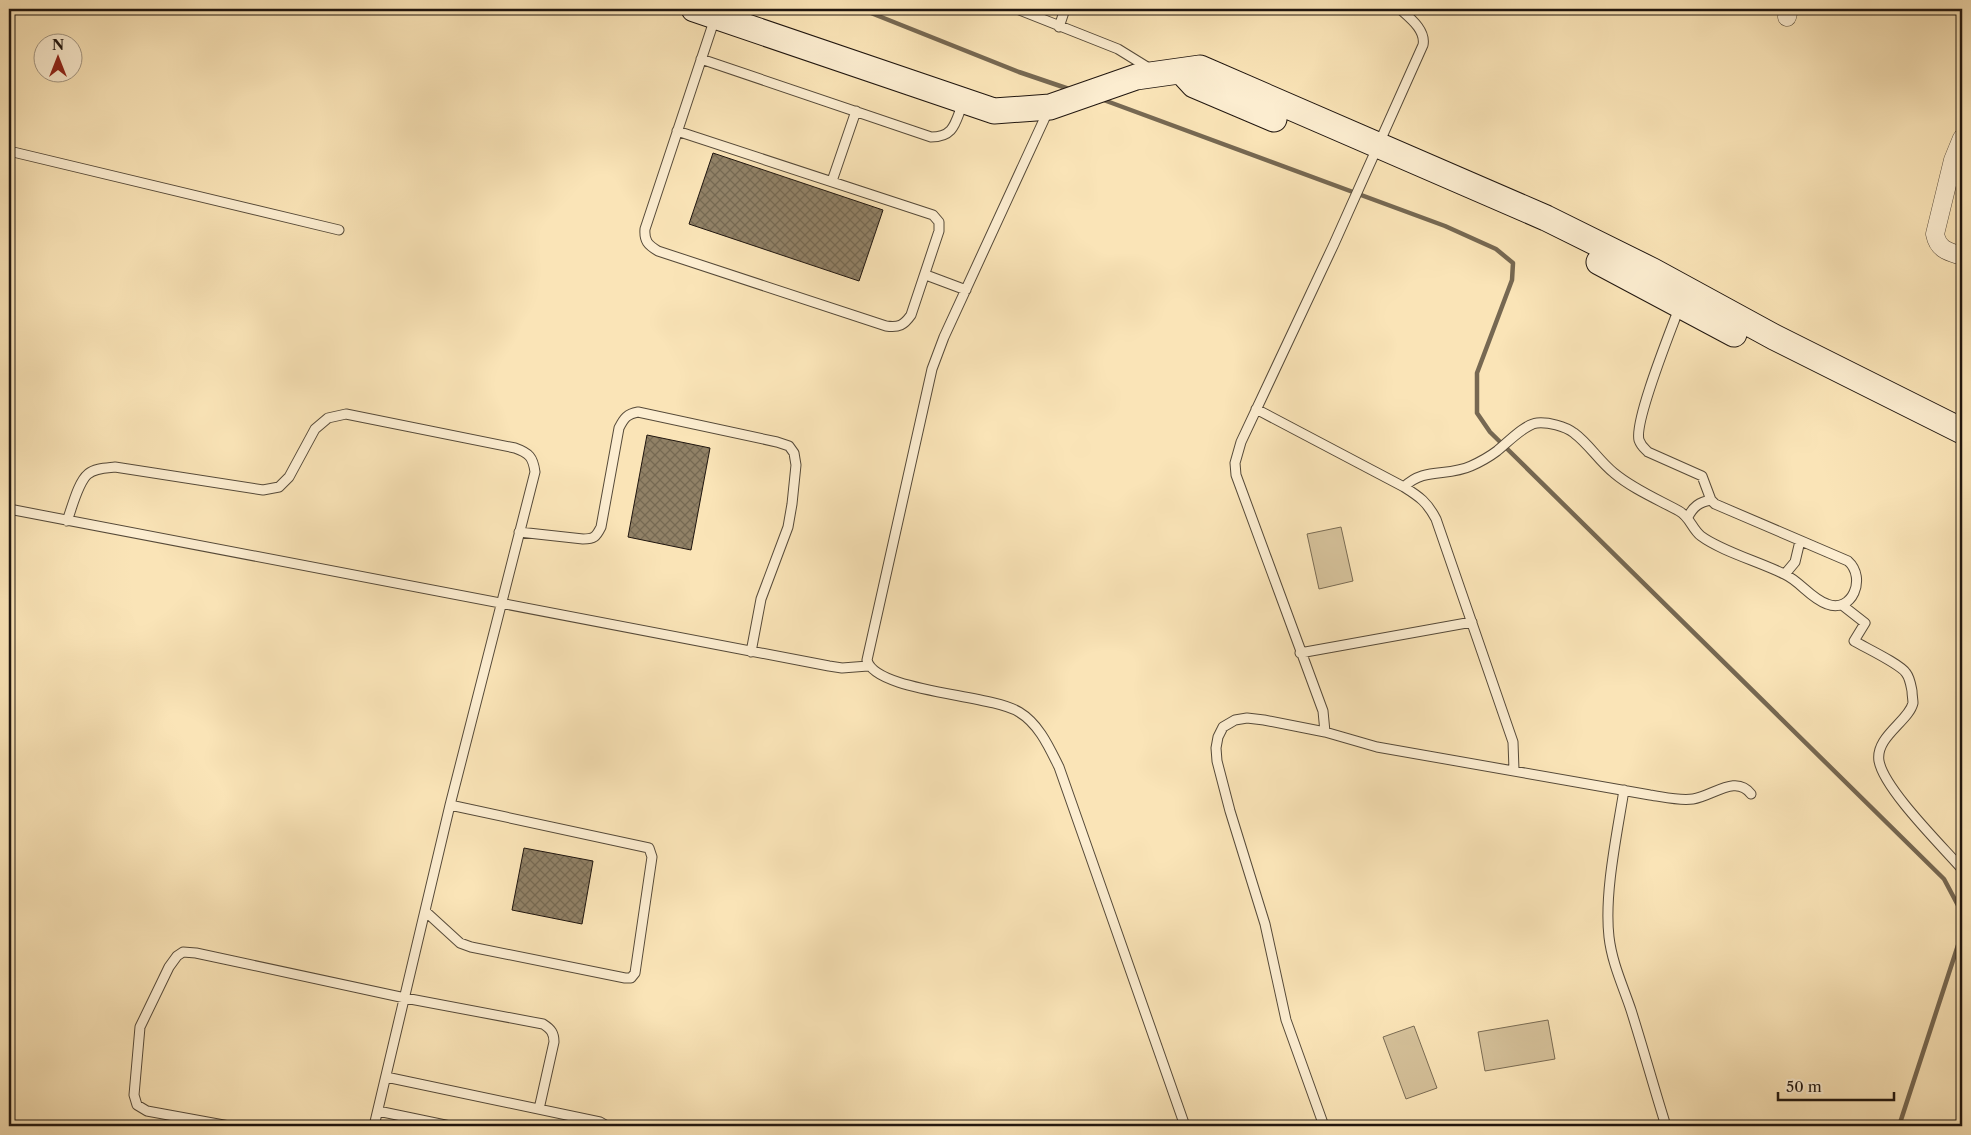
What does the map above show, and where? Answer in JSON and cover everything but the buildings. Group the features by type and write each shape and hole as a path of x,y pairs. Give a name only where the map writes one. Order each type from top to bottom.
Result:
{"street":[{"path":"716,11 994,111 1007,108 1058,105 1136,77 1157,72 1182,72 1194,85 1548,237 1774,337 1962,431"},
{"path":"716,11 999,98 1007,108"},
{"path":"1962,138 1953,160 1936,234 1940,247 1947,252 1962,256"},
{"path":"1683,298 1962,449"}],"lane":[{"path":"1017,9 1118,49 1157,72"},
{"path":"1059,26 1065,9"},
{"path":"1325,732 1323,711 1236,475 1235,463 1237,452 1256,408 1424,45 1422,32 1400,9"},
{"path":"677,131 933,215 939,222 939,231 926,276 911,315 905,324 896,328 886,326 677,257 648,245 644,238 645,229 677,131 702,59 716,11"},
{"path":"702,59 931,137 942,137 950,132 964,100"},
{"path":"1058,105 966,290 944,337 932,369 868,652 868,666 873,672 883,677 907,685 1007,706 1028,718 1038,729 1059,767 1185,1126"},
{"path":"832,182 856,111"},
{"path":"9,151 339,230"},
{"path":"926,276 966,290"},
{"path":"1683,298 1658,364 1640,421 1639,439 1642,446 1648,452 1702,476 1711,500"},
{"path":"1256,408 1404,487 1429,505 1436,519 1512,742 1514,770"},
{"path":"519,532 582,539 591,539 597,536 601,527 619,428 623,419 630,414 638,412 789,446 794,454 796,465 788,527 761,599 751,652"},
{"path":"67,521 79,488 88,474 101,468 115,466 262,490 279,487 289,477 315,428 328,418 346,414 515,448 527,453 533,460 534,472 450,805 374,1126"},
{"path":"1404,487 1417,477 1467,468 1497,451 1534,424 1551,424 1566,428 1579,438 1614,473 1632,486 1680,511 1688,517 1692,526 1702,537 1785,574 1820,601 1834,606 1842,605 1849,600 1857,585 1856,571 1853,565 1836,555 1800,541 1711,500 1694,507 1688,517"},
{"path":"9,510 751,652 842,668 868,666"},
{"path":"1785,574 1795,562 1800,541"},
{"path":"1842,605 1865,623 1854,641 1906,673 1911,686 1913,703 1889,733 1880,749 1878,759 1882,771 1901,800 1962,869"},
{"path":"1300,652 1472,622"},
{"path":"1324,1126 1286,1020 1269,938 1230,811 1217,761 1216,748 1218,736 1223,727 1235,720 1247,718 1325,732 1377,746 1624,790 1691,799 1741,784 1751,794"},
{"path":"1624,790 1613,863 1608,912 1609,936 1612,957 1631,1009 1666,1126"},
{"path":"425,911 460,943 471,947 625,978 631,978 635,973 652,857 649,848 450,805"},
{"path":"229,1126 147,1110 138,1105 134,1095 140,1026 169,968 177,956 183,952 196,953 405,998 543,1024 554,1034 554,1042 540,1110"},
{"path":"386,1077 600,1122 607,1126"},
{"path":"378,1110 446,1126"}],"shaded area":[{"path":"1341,527 1353,581 1319,589 1307,534"},
{"path":"1548,1020 1555,1059 1485,1071 1478,1032"},
{"path":"1414,1026 1437,1088 1406,1099 1383,1037"}],"waterway":[{"path":"861,9 1019,72 1072,90"},
{"path":"1101,99 1445,226 1496,249 1513,263 1512,280 1477,373 1477,413 1490,432 1944,879 1961,911 1962,920"},
{"path":"1899,1126 1962,933"}]}
